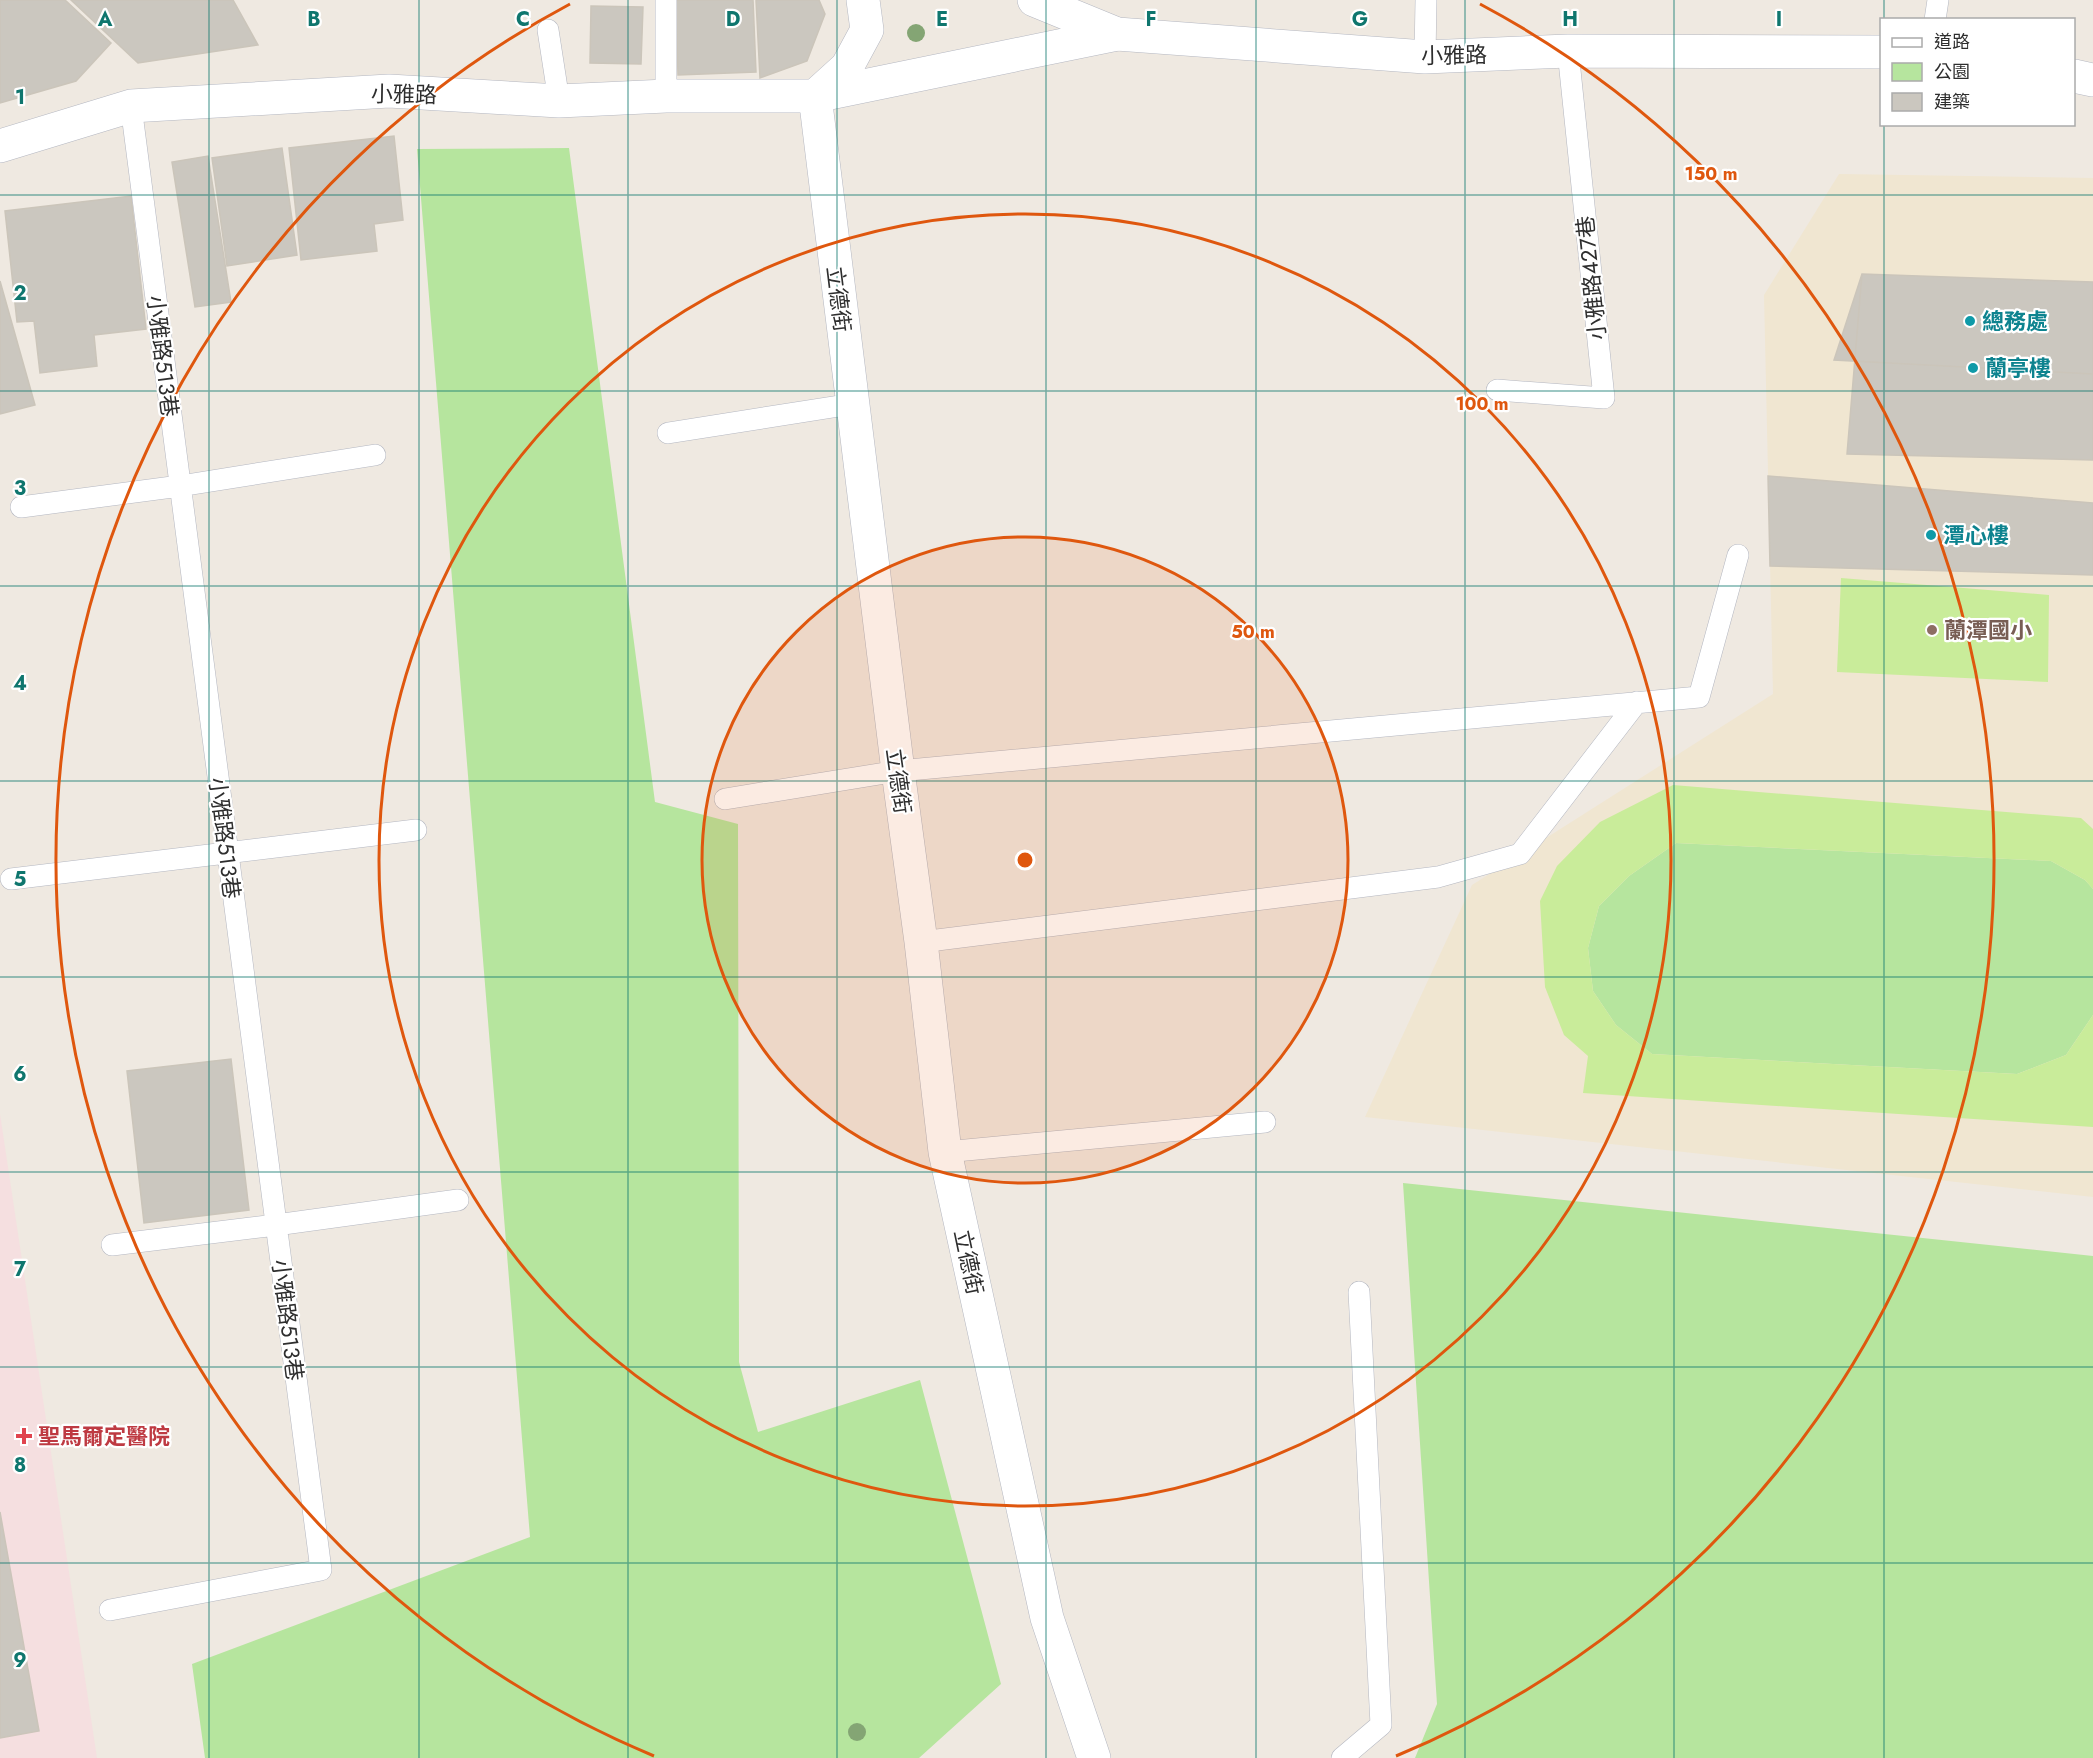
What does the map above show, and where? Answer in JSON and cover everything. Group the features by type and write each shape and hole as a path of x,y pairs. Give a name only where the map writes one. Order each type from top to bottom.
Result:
{"street":[{"path":"814,96 847,67 867,30 863,0"},
{"name":"小雅路","path":"1034,0 1117,34 1425,57 1568,51 1880,52"},
{"path":"814,96 1117,34"},
{"path":"2075,76 2093,80"},
{"name":"小雅路","path":"0,146 131,106 389,92 559,101 666,96 814,96"},
{"name":"立德街","path":"814,96 897,771 921,942 945,1152 1047,1618 1095,1758"}],"lane":[{"path":"666,0 666,96"},
{"path":"1425,57 1426,0"},
{"path":"1935,18 1938,0"},
{"path":"548,30 559,101"},
{"name":"小雅路427巷","path":"1497,390 1604,398 1568,51"},
{"name":"小雅路513巷","path":"110,1610 321,1570 131,106"},
{"path":"668,433 852,404"},
{"path":"21,507 180,486 375,455"},
{"path":"725,799 897,771 1699,697 1738,555"},
{"path":"921,942 1438,877 1520,854 1637,702"},
{"path":"11,879 416,830"},
{"path":"945,1152 1265,1122"},
{"path":"112,1245 458,1200"},
{"path":"1342,1758 1381,1725 1359,1292"}],"shaded area":[{"name":"蘭潭國小","path":"1839,174 2093,178 2093,1197 1365,1117 1472,885 1773,694 1764,295"},
{"name":"聖馬爾定醫院","path":"0,1114 97,1758 0,1758"}],"green space":[{"path":"569,148 655,802 738,824 739,1362 758,1432 920,1380 1001,1684 919,1758 205,1758 192,1664 530,1537 417,149"},
{"path":"1841,578 2049,595 2048,682 1837,672"},
{"path":"1673,785 2081,818 2093,829 2093,889 2085,880 2051,861 1676,843 1629,876 1599,906 1588,948 1593,991 1616,1025 1652,1054 2017,1074 2066,1055 2093,1015 2093,1127 1583,1093 1588,1056 1564,1035 1545,987 1540,901 1557,866 1600,822"},
{"path":"1676,843 2051,861 2085,880 2093,889 2093,1015 2066,1055 2017,1074 1652,1054 1616,1025 1593,991 1588,948 1599,906 1629,876"},
{"path":"1403,1183 2093,1256 2093,1758 1415,1758 1437,1704"}],"building":[{"path":"0,0 65,0 111,43 76,81 0,103"},
{"path":"71,0 233,0 258,45 138,63"},
{"path":"676,0 753,0 756,72 678,75"},
{"path":"756,0 819,0 825,14 807,61 760,78"},
{"path":"591,6 643,7 641,64 590,63"},
{"path":"394,136 403,220 374,224 377,251 301,260 289,148"},
{"path":"282,148 297,255 227,266 212,158"},
{"path":"208,156 231,302 195,307 172,162"},
{"path":"131,196 146,329 94,335 97,366 40,373 34,321 17,322 5,211"},
{"name":"總務處","path":"1862,274 2093,282 2093,374 1834,360"},
{"name":"蘭亭樓","path":"1862,274 2093,282 2093,460 1847,454"},
{"path":"0,281 35,405 0,414"},
{"name":"潭心樓","path":"1768,476 2093,503 2093,575 1770,566"},
{"path":"231,1059 249,1210 144,1223 127,1071"},
{"path":"0,1512 39,1731 0,1738"}],"place":[{"name":"總務處","path":"1970,321"},
{"name":"蘭亭樓","path":"1973,368"},
{"name":"潭心樓","path":"1931,535"},
{"name":"蘭潭國小","path":"1932,630"},
{"name":"聖馬爾定醫院","path":"24,1436"}]}
